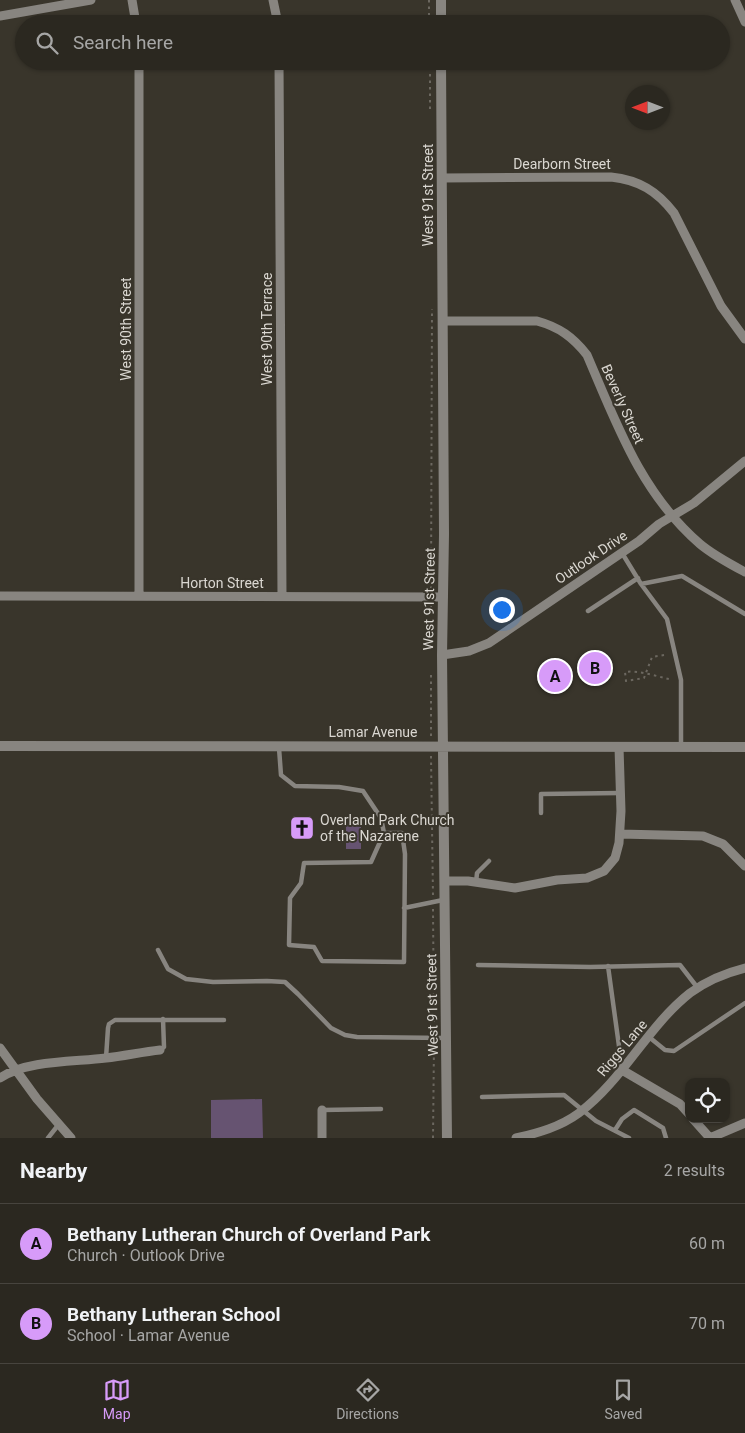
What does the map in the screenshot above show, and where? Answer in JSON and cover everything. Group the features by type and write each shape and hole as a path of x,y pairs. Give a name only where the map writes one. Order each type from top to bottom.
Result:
{"street":[{"path":"0,16 91,0"},
{"path":"132,0 134,15"},
{"path":"273,0 276,15"},
{"path":"441,0 441,15"},
{"path":"735,0 745,22"},
{"name":"West 90th Street","path":"138,596 140,70"},
{"name":"West 90th Terrace","path":"279,70 282,596"},
{"name":"West 91st Street","path":"441,70 443,321 442,655 447,1138"},
{"name":"Dearborn Street","path":"442,178 612,177 644,185 665,201 674,213 722,306 745,339"},
{"name":"Beverly Street","path":"443,321 537,321 565,332 587,355 629,453 658,500 700,544 745,572"},
{"name":"Outlook Drive","path":"442,655 469,651 489,643 622,553 649,534 659,524 694,503 745,461"},
{"name":"Horton Street","path":"0,596 443,597"},
{"name":"Lamar Avenue","path":"0,746 745,747"},
{"path":"444,881 515,888 557,880 587,878 604,871 614,858 620,834 619,747"},
{"path":"620,834 703,836 724,844 745,866"},
{"name":"Riggs Lane","path":"516,1138 530,1136 558,1125 582,1110 598,1097 672,1010 698,988 711,980 745,968"},
{"path":"0,1048 37,1099 71,1138"},
{"path":"0,1078 16,1070 35,1066 160,1050"},
{"path":"622,1070 680,1104 685,1110"},
{"path":"322,1110 322,1138"},
{"path":"697,1123 710,1138 745,1123"}],"lane":[{"path":"622,553 641,584 667,619 681,680 681,747"},
{"path":"641,584 682,576 745,614"},
{"path":"588,610 638,578"},
{"path":"279,746 281,774 295,786 363,791 382,818 384,833 371,862 304,863 301,883 290,898 289,945 314,947 322,960 404,962 405,854 402,833 384,833"},
{"path":"541,813 541,794 620,793"},
{"path":"476,883 477,873 489,861"},
{"path":"404,908 445,899"},
{"path":"158,950 168,968 186,979 213,982 267,980 285,982 331,1028 345,1035 357,1037 446,1038"},
{"path":"478,965 680,965 698,988"},
{"path":"608,966 622,1070"},
{"path":"649,1037 665,1050 674,1051 745,1004"},
{"path":"160,1050 164,1047 163,1019"},
{"path":"106,1058 108,1028 109,1024 115,1020 224,1020"},
{"path":"482,1097 564,1095 582,1110 629,1138"},
{"path":"322,1110 382,1109"},
{"path":"615,1130 622,1119 634,1110 664,1128 666,1138"},
{"path":"48,1138 59,1124"}],"path":[{"path":"429,0 430,15"},
{"path":"664,655 652,657 646,674 644,678 626,681 625,672 633,671 646,674 669,679"}],"shaded area":[{"path":"346,818 350,818 361,827 361,849 346,849"},
{"path":"262,1099 263,1138 211,1138 211,1100"}],"place":[{"name":"Bethany Lutheran School","path":"595,668"},
{"name":"Bethany Lutheran Church of Overland Park","path":"555,676"},
{"name":"Overland Park Church of the Nazarene","path":"302,828"}]}
